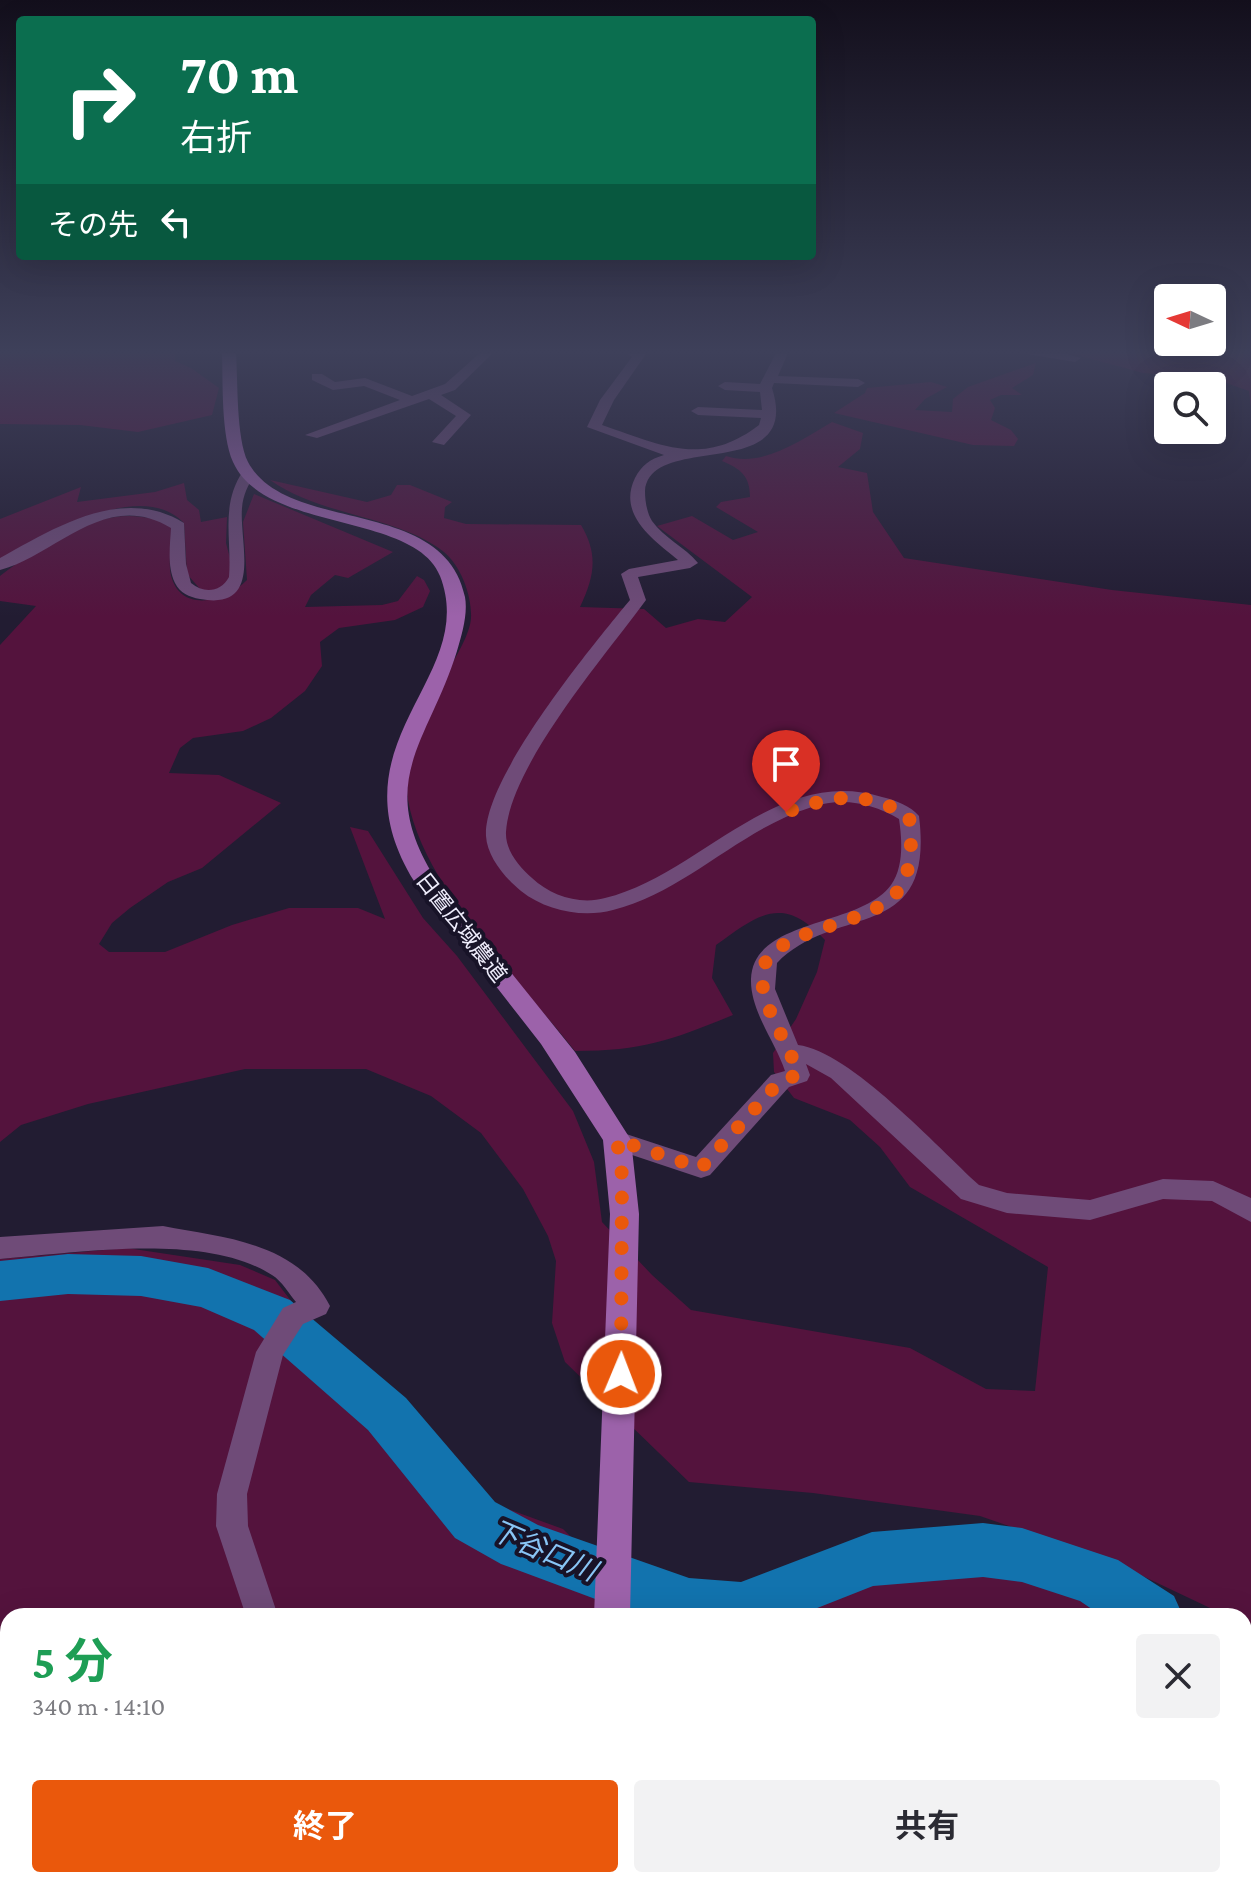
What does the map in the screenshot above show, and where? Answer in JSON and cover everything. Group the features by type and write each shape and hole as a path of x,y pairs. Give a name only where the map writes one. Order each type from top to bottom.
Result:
{"street":[{"path":"0,565 57,533 88,520 128,512 146,512 161,515 179,526 178,576 187,589 197,595 225,593 235,588 240,579 233,521 237,492 248,474 237,452 236,441"},
{"path":"636,441 678,455"},
{"path":"617,1140 701,1168 780,1081 798,1075 792,1053 766,997 762,975 768,959 785,943 859,919 886,902 901,887 912,848 909,816 870,799 834,796 786,812 636,895 607,905 567,905 544,899 520,880 501,851 496,832 508,790 591,657 638,600 629,574 690,563 644,520 637,491 647,469 655,462 678,455 723,451 747,441"},
{"name":"日置広域農道","path":"248,474 261,486 292,500 417,544 436,556 447,570 459,604 449,647 405,745 395,781 396,813 407,854 430,889 578,1074 617,1140 622,1175 619,1498 612,1608"},
{"path":"792,1053 810,1055 839,1072 970,1192 1007,1203 1090,1210 1163,1189 1213,1191 1233,1198 1251,1212"},
{"path":"0,1248 163,1236 250,1253 284,1268 316,1306 293,1316 270,1352 232,1494 232,1526 259,1608"}],"shaded area":[{"path":"799,441 861,441 860,449 838,467 867,473 873,512 904,558 1112,590 1251,605 1251,1608 1210,1608 1113,1562 980,1516 813,1493 689,1482 565,1362 552,1323 556,1261 548,1236 523,1189 481,1133 431,1096 366,1069 245,1069 88,1104 21,1125 0,1142 0,645 36,606 0,601 0,576 60,536 82,526 127,516 150,518 173,527 170,567 178,590 196,600 218,598 247,580 243,522 254,494 393,552 348,578 335,575 311,595 305,607 382,605 398,601 417,576 424,580 430,591 423,607 395,620 339,628 320,642 322,666 305,691 271,718 243,731 193,738 180,748 169,773 219,775 281,803 202,868 168,882 130,908 112,923 99,944 109,952 165,952 232,925 289,908 358,908 385,919 350,827 368,831 423,918 457,956 573,1111 594,1162 602,1222 652,1275 691,1310 910,1348 986,1389 1035,1391 1048,1267 910,1187 880,1147 850,1120 794,1098 774,1072 773,1053 796,1019 817,972 825,940 810,926 783,913 771,914 745,925 716,945 712,978 733,1015 657,1042 620,1049 575,1051 502,964 453,899 417,833 408,800 410,768 420,732 470,624 470,600 460,573 444,552 426,540 312,501 270,480 367,502 391,495 397,485 410,485 452,502 445,507 444,518 466,524 581,525 590,546 592,566 589,586 580,607 644,609 666,628 698,619 725,622 752,597 657,526 692,516 733,540 758,532 716,507 721,502 750,497 743,474 722,461 726,456 740,459 767,455"},
{"path":"956,441 1017,441 1014,446 973,445"},
{"path":"184,483 187,500 199,510 201,522 227,517 226,543 235,577 216,591 201,590 187,574 184,523 165,510 143,506 118,508 92,516 0,559 0,519 81,487 77,502 155,492"},
{"path":"127,1248 240,1265 275,1280 317,1335 486,1501 563,1529 643,1608 0,1608 0,1259"},
{"path":"909,1574 1035,1575 1102,1608 795,1608"}],"waterway":[{"name":"下谷口川","path":"0,1281 68,1274 141,1276 208,1288 272,1315 387,1414 475,1520 521,1545 689,1606 715,1608"},
{"name":"下谷口川","path":"746,1608 872,1559 983,1550 1022,1555 1097,1579 1141,1608"}],"route":[{"path":"621,1374 622,1175 617,1140 701,1168 780,1081 798,1075 792,1053 766,997 762,975 768,959 785,943 859,919 886,902 901,887 912,848 909,816 870,799 834,796 786,812"}]}
